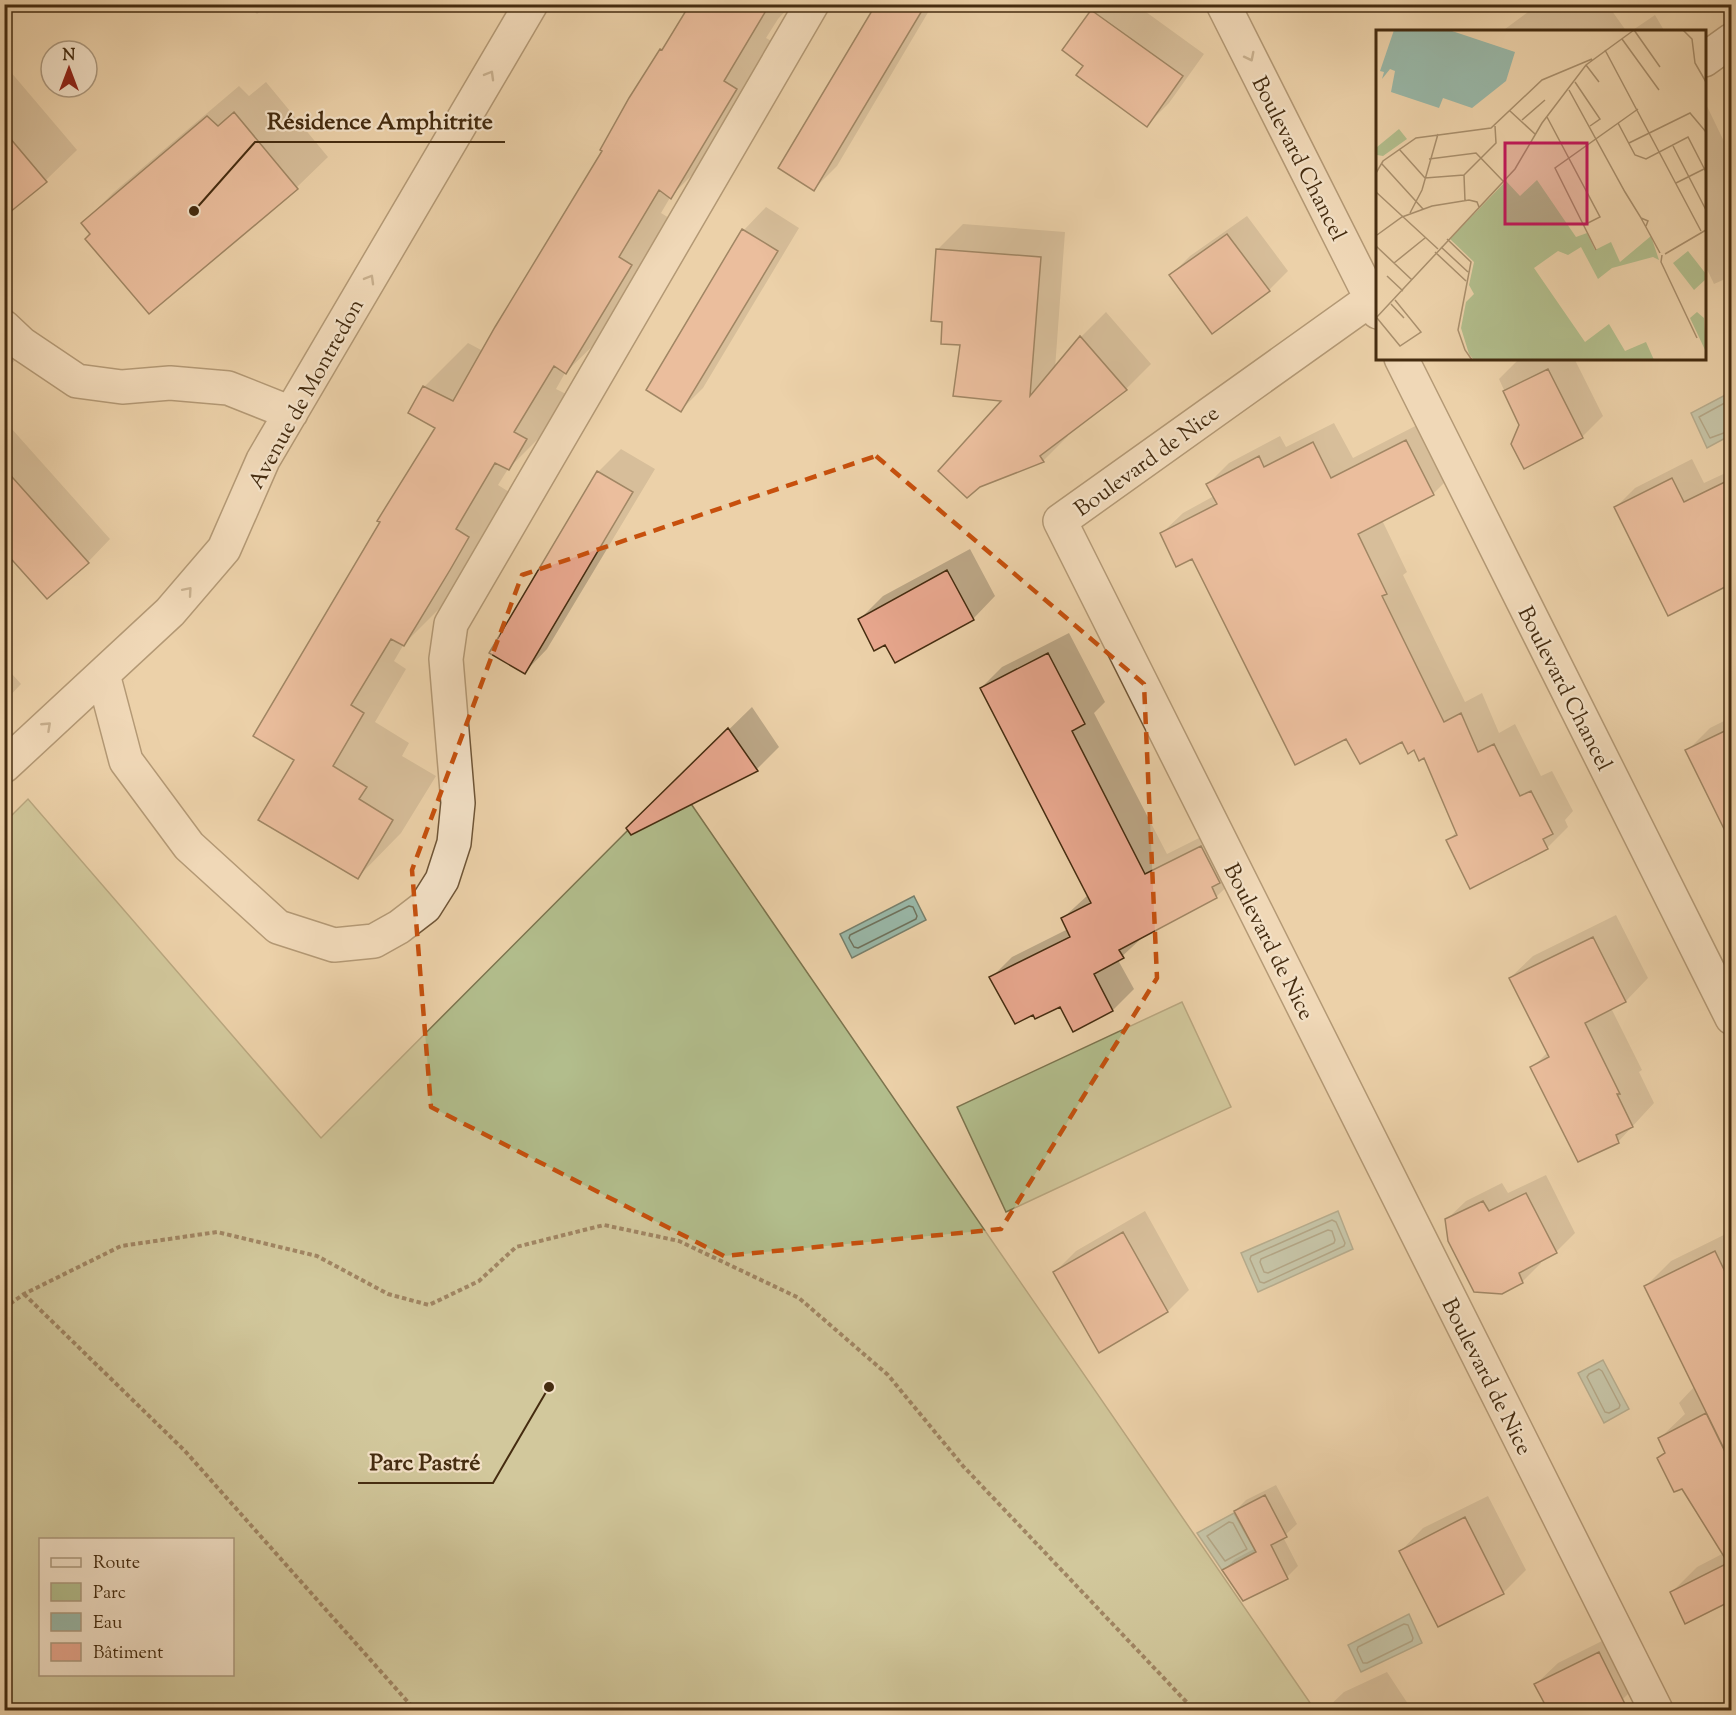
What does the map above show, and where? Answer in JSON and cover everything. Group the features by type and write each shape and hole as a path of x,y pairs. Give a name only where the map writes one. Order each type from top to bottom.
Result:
{"street":[{"name":"Avenue de Montredon","path":"4,766 170,612 224,549 263,460 531,4"},
{"path":"103,674 126,760 189,846 278,927 334,945 374,941 399,927 425,907 442,880 454,843 458,803 446,659 451,624 812,4"},
{"name":"Boulevard Chancel","path":"1223,4 1375,302"},
{"path":"1706,59 1731,40"},
{"name":"Boulevard de Nice","path":"1375,302 1060,522 1656,1710"},
{"path":"4,327 22,344 77,381 122,387 170,383 228,388 291,413"},
{"name":"Boulevard Chancel","path":"1402,360 1731,1018"}],"path":[{"path":"4,1308 24,1294 121,1246 217,1232 317,1257 388,1294 429,1305 478,1281 516,1247 527,1244 604,1226 679,1241 799,1298 888,1375 963,1466 1194,1710"},
{"path":"24,1294 185,1451 415,1710"}],"highlighted area":[{"path":"876,456 1144,684 1157,978 1001,1229 724,1256 431,1107 412,870 522,575"}],"green space":[{"path":"676,782 1315,1710 5,1710 5,822 28,799 321,1138"},
{"path":"1182,1002 1231,1107 1006,1212 957,1107"}],"water":[{"path":"1731,392 1731,435 1707,448 1691,413"},
{"path":"914,896 926,920 852,958 840,934"},
{"path":"1338,1211 1353,1249 1258,1292 1241,1253"},
{"path":"1603,1360 1629,1409 1604,1423 1578,1373"},
{"path":"1234,1513 1256,1552 1222,1570 1197,1533"},
{"path":"1409,1614 1422,1643 1361,1672 1348,1645"}],"building":[{"path":"690,4 770,4 724,81 737,89 671,199 659,190 619,257 632,265 566,374 554,366 514,432 527,439 509,470 495,463 456,529 469,537 450,570 404,646 391,639 351,705 364,713 333,766 367,787 359,799 393,820 358,879 258,820 294,760 253,736 380,522 377,521 435,428 408,413 423,386 453,401 495,327 602,151 600,150 629,98"},
{"path":"876,4 926,4 814,191 778,168"},
{"path":"1091,10 1183,76 1147,127 1076,75 1083,66 1062,50"},
{"path":"234,112 298,189 149,314 85,239 90,234 81,223 207,116 218,126"},
{"path":"4,131 47,182 4,217"},
{"path":"742,229 778,251 681,412 646,390"},
{"path":"1227,234 1270,291 1212,334 1169,275"},
{"path":"936,249 1041,257 1030,396 1080,336 1127,390 1040,456 1044,462 980,487 967,498 938,471 1001,401 953,396 960,345 941,344 942,322 931,321"},
{"path":"1548,369 1583,438 1524,469 1511,444 1519,425 1503,391"},
{"path":"1406,440 1434,495 1358,534 1387,594 1382,596 1444,722 1461,713 1478,752 1494,744 1520,796 1531,791 1553,834 1543,839 1548,849 1470,889 1446,840 1457,835 1424,758 1419,761 1414,750 1408,754 1402,742 1360,764 1346,739 1295,765 1192,559 1176,567 1160,533 1217,504 1206,484 1259,456 1264,467 1313,442 1331,478"},
{"path":"4,468 89,563 47,599 4,551"},
{"path":"597,471 633,492 525,674 489,653"},
{"path":"1672,478 1684,502 1731,479 1731,584 1668,616 1614,507"},
{"path":"947,570 974,620 895,663 885,645 874,651 858,619"},
{"path":"1048,653 1085,724 1072,731 1145,874 1201,846 1220,883 1212,887 1217,898 1119,950 1124,958 1094,974 1113,1011 1073,1032 1060,1007 1035,1019 1033,1015 1015,1024 989,977 1070,937 1061,918 1091,903 980,688"},
{"path":"728,728 758,771 631,835 626,828"},
{"path":"1731,728 1731,843 1685,750"},
{"path":"1593,937 1626,1002 1585,1023 1620,1094 1617,1094 1633,1127 1616,1135 1619,1143 1578,1162 1530,1067 1549,1057 1509,978"},
{"path":"1526,1193 1557,1253 1519,1273 1523,1283 1502,1294 1474,1292 1448,1241 1445,1219 1483,1201 1489,1211"},
{"path":"1123,1232 1168,1312 1099,1353 1053,1272"},
{"path":"1715,1251 1731,1284 1731,1463 1644,1286"},
{"path":"1706,1413 1731,1464 1731,1601 1685,1624 1670,1592 1728,1563 1682,1489 1674,1492 1657,1458 1665,1453 1658,1438"},
{"path":"1265,1495 1287,1537 1271,1545 1288,1579 1243,1601 1222,1570 1256,1552 1234,1511"},
{"path":"1465,1517 1504,1594 1438,1627 1399,1551"},
{"path":"1599,1652 1628,1710 1548,1710 1534,1684"}],"place":[{"name":"Résidence Amphitrite","path":"194,211"},
{"name":"Parc Pastré","path":"549,1387"}]}
